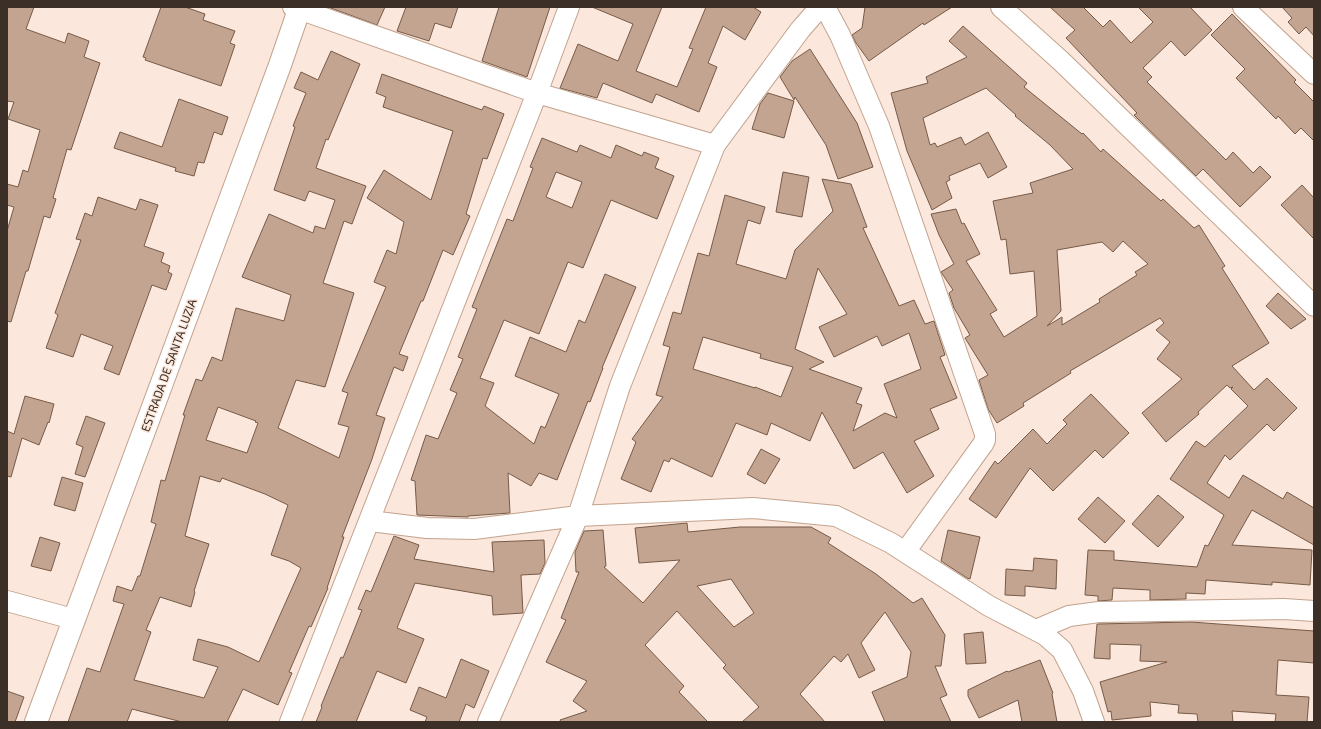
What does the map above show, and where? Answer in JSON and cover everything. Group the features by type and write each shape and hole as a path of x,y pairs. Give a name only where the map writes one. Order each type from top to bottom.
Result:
{"street":[{"path":"290,722 538,93 569,7"},
{"path":"488,722 578,516 620,386 715,145 800,30 820,7"},
{"path":"825,7 840,35 879,126 985,434 983,444 905,552"},
{"path":"1001,7 1066,66 1314,306"},
{"path":"1243,7 1314,74"},
{"path":"297,8 538,93 715,145"},
{"name":"ESTRADA DE SANTA LUZIA","path":"36,722 280,64 297,8"},
{"path":"370,521 427,528 474,529 578,516 753,508 836,516 892,543 989,606 1045,635 1062,650 1083,691 1094,722"},
{"path":"7,601 73,620"},
{"path":"1036,630 1069,616 1098,612 1284,608 1314,611"}],"building":[{"path":"7,7 34,7 26,29 65,43 68,33 89,41 84,57 100,63 71,150 67,149 53,198 56,199 50,218 44,216 11,322 7,321 7,231 14,207 7,205 7,184 18,187 23,170 28,172 40,130 8,119 14,102 7,101"},
{"path":"161,7 185,7 205,14 203,20 235,31 230,43 235,45 221,86 145,60 146,58 143,57"},
{"path":"328,7 385,7 377,25"},
{"path":"406,7 458,7 451,28 435,23 429,41 397,31"},
{"path":"499,7 550,7 527,77 482,61"},
{"path":"592,7 662,7 636,71 677,87 693,49 689,48 706,7 753,7 761,12 745,40 723,26 708,63 717,67 699,112 656,94 652,103 603,83 597,98 560,88 578,44 618,61 633,24"},
{"path":"865,7 952,7 924,25 923,23 869,61 852,35 862,28"},
{"path":"1050,7 1083,7 1103,27 1110,20 1131,43 1153,22 1138,7 1190,7 1212,30 1185,56 1171,41 1143,68 1152,77 1147,82 1226,160 1233,152 1253,173 1260,166 1271,177 1240,207 1203,169 1196,176 1134,115 1137,113 1066,38 1075,30"},
{"path":"1282,7 1314,7 1314,36 1306,27 1299,34 1288,22 1292,18"},
{"path":"1232,14 1296,80 1294,82 1314,102 1314,141 1301,128 1295,134 1278,116 1276,119 1236,78 1245,69 1211,35"},
{"path":"963,26 1027,83 1024,87 1082,134 1083,133 1101,152 1103,149 1161,201 1163,199 1194,228 1199,225 1225,266 1222,268 1269,343 1232,366 1254,390 1267,378 1297,408 1274,431 1267,424 1230,460 1225,455 1207,483 1229,498 1243,475 1283,499 1287,492 1314,508 1314,545 1252,510 1232,545 1312,550 1310,585 1272,582 1272,585 1206,580 1205,594 1186,593 1186,599 1150,600 1150,590 1113,588 1112,600 1098,601 1098,596 1085,595 1088,550 1114,551 1114,560 1197,567 1205,545 1208,546 1224,515 1170,479 1196,441 1205,447 1248,406 1231,389 1233,387 1230,388 1227,385 1198,412 1199,414 1166,442 1142,413 1182,379 1157,359 1170,342 1156,330 1164,323 1160,318 1070,371 1071,373 1023,403 1024,406 997,423 988,409 979,380 988,375 965,338 970,335 954,308 949,293 953,290 941,272 954,264 939,235 931,214 956,209 962,224 964,223 980,254 966,261 997,310 990,314 1004,337 1037,316 1034,271 1010,274 1006,239 1001,240 993,201 1033,193 1030,183 1073,169 1050,145 1015,116 1016,115 986,88 923,118 930,145 935,143 937,147 961,137 965,145 988,132 1007,167 988,178 980,163 949,176 950,180 946,182 952,198 932,210 907,151 891,93 928,83 926,77 967,57 949,41","holes":["1123,241 1148,264 1135,272 1137,275 1099,299 1100,302 1062,325 1062,317 1047,326 1061,311 1057,250 1102,242 1113,252"]},
{"path":"810,49 857,123 873,167 838,179 826,145 795,97 794,100 780,77 792,61"},
{"path":"331,51 360,64 328,140 326,139 316,168 366,186 352,224 344,221 323,283 354,293 325,387 296,380 278,428 339,458 349,427 338,424 348,393 342,391 386,287 374,282 387,250 396,254 404,222 367,198 384,170 431,200 453,131 383,107 386,97 376,93 382,74 482,110 484,106 504,114 487,159 483,158 466,214 470,216 453,255 443,250 423,301 421,301 399,354 408,357 403,371 394,367 376,415 385,418 372,459 342,537 344,537 328,588 311,627 309,626 289,672 292,673 278,705 243,689 227,722 182,722 132,709 127,722 68,722 87,668 100,672 124,604 113,601 117,586 132,591 138,576 140,576 156,524 151,522 161,480 165,481 185,415 183,415 196,379 202,381 212,357 222,361 236,308 284,321 291,295 242,277 269,214 313,233 315,226 325,229 335,200 309,191 305,201 274,190 295,127 293,126 306,93 294,88 301,72 318,80","holes":["218,407 258,423 247,453 206,440","200,476 220,482 222,478 265,494 288,505 271,555 289,561 301,568 259,662 228,647 198,639 193,660 218,667 204,698 134,680 151,632 146,630 160,597 191,607 194,591 209,544 185,536"]},
{"path":"768,93 794,101 784,138 752,129 760,104"},
{"path":"179,99 228,117 222,135 214,132 204,163 198,162 194,176 175,171 176,168 114,148 120,132 162,147"},
{"path":"542,138 577,152 580,145 611,158 616,145 642,156 644,152 659,158 655,168 674,176 657,219 611,200 583,268 568,262 539,334 504,320 480,378 494,383 485,406 534,444 541,426 545,428 559,394 515,376 530,337 566,352 579,320 585,323 605,274 636,287 602,368 590,402 588,401 557,480 539,473 531,486 508,473 510,513 468,517 417,515 415,481 411,480 426,435 438,439 457,393 450,390 463,359 458,357 477,309 472,307 507,219 513,221 533,168 530,167","holes":["556,172 582,182 572,208 546,197"]},
{"path":"783,172 809,177 802,217 776,212"},
{"path":"822,179 851,184 867,227 863,228 899,306 914,300 925,324 934,321 945,355 940,357 957,398 930,409 939,429 914,441 934,476 907,493 883,452 854,469 822,412 810,441 771,423 767,435 736,423 712,477 671,458 669,462 664,460 651,492 621,479 636,442 632,439 663,397 656,395 670,347 663,345 673,312 681,314 698,253 709,256 725,195 765,207 760,224 748,220 736,264 786,279 795,250 833,211","holes":["818,268 847,314 819,327 834,357 877,336 882,346 909,333 921,369 884,384 897,418 885,413 853,431 862,405 856,403 862,388 809,369 824,362 795,349","703,337 761,354 760,358 793,367 781,397 755,387 693,369"]},
{"path":"1302,185 1314,198 1314,239 1281,205"},
{"path":"98,197 136,210 140,199 158,205 144,246 164,253 161,262 170,266 168,272 172,274 166,290 152,285 119,375 104,369 113,346 81,334 73,357 46,348 58,315 55,313 81,240 76,239 85,213 92,216"},
{"path":"1278,293 1306,319 1291,329 1266,306"},
{"path":"1091,394 1129,433 1103,458 1095,450 1053,491 1030,468 996,518 969,499 995,461 998,464 1033,429 1047,444 1067,424 1063,420"},
{"path":"25,396 54,404 49,423 48,422 39,445 22,438 11,477 7,476 7,431 14,434"},
{"path":"86,416 105,423 85,477 75,474 83,447 76,444"},
{"path":"761,449 780,459 765,484 747,474"},
{"path":"62,477 83,483 75,511 54,505"},
{"path":"1158,495 1184,517 1158,547 1132,524"},
{"path":"1098,497 1125,521 1105,543 1078,519"},
{"path":"687,523 688,532 740,527 811,527 831,538 828,543 876,574 913,603 922,598 945,635 941,666 935,666 947,695 940,698 951,722 885,722 872,692 907,677 911,652 885,612 861,643 875,670 859,678 848,654 841,662 834,656 800,694 825,722 742,722 759,707 723,668 726,665 677,611 645,645 684,686 679,692 708,722 561,722 560,720 587,711 573,701 587,681 546,662 566,620 561,618 579,572 576,572 575,552 584,531 603,530 606,566 604,567 643,603 680,560 639,563 635,528","holes":["731,579 754,613 734,627 697,586"]},
{"path":"948,530 980,537 970,579 941,561"},
{"path":"394,536 419,545 414,559 494,572 492,542 544,540 545,563 540,574 521,575 523,613 493,615 492,596 415,583 397,628 424,639 406,683 377,671 356,722 316,722 341,657 343,658 362,610 358,609 366,590 371,592"},
{"path":"40,537 60,543 51,571 31,566"},
{"path":"1034,558 1057,560 1056,589 1025,586 1025,596 1005,595 1006,569 1033,571"},
{"path":"1191,622 1314,631 1314,663 1278,660 1276,695 1309,697 1307,722 1275,722 1276,714 1232,711 1233,722 1198,722 1197,714 1178,713 1179,705 1150,702 1151,716 1112,720 1111,711 1108,712 1100,682 1167,662 1140,661 1141,645 1110,644 1110,659 1094,658 1097,624"},
{"path":"983,632 986,663 966,664 964,634"},
{"path":"461,659 489,671 474,708 466,704 459,722 425,722 427,717 410,710 419,687 446,698"},
{"path":"1040,660 1053,693 1057,722 1022,722 1018,700 979,718 968,696 968,690 1007,671 1008,672"},
{"path":"7,691 24,697 15,722 7,722"}]}
